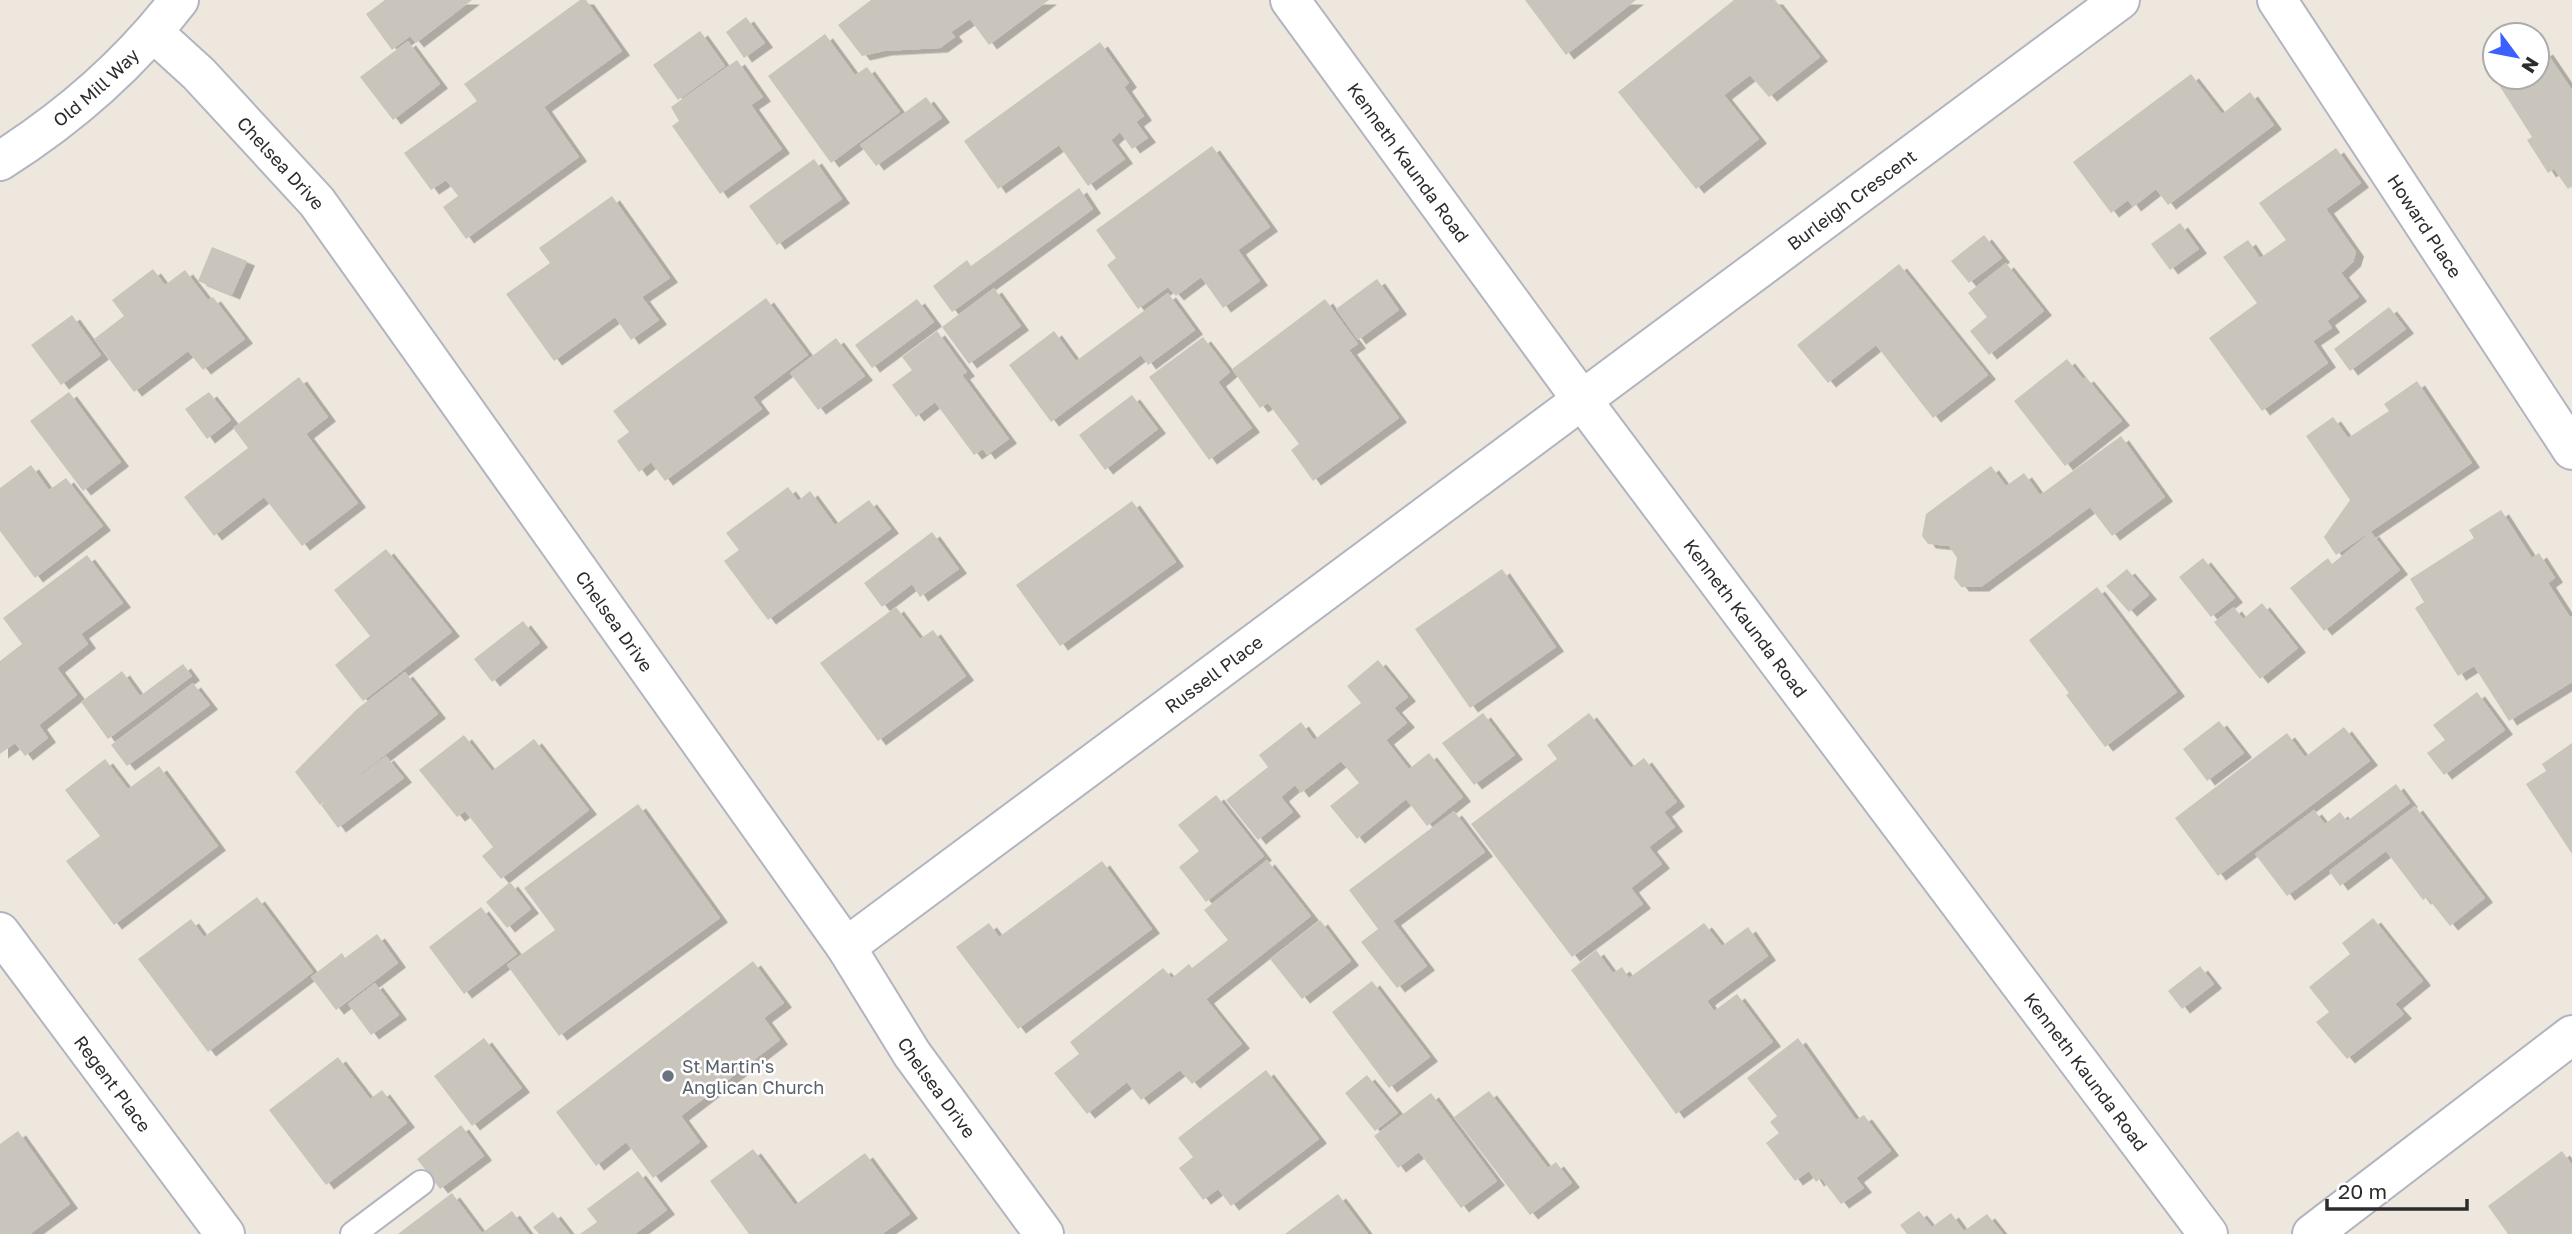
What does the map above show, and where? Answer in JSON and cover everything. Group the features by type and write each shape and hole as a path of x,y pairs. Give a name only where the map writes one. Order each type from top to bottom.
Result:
{"street":[{"name":"Old Mill Way","path":"0,161 27,144 89,96 154,33 179,0"},
{"name":"Kenneth Kaunda Road","path":"1290,0 1582,400 2208,1234"},
{"name":"Burleigh Crescent","path":"1582,400 2120,0"},
{"name":"Howard Place","path":"2277,0 2572,450"},
{"name":"Chelsea Drive","path":"154,33 199,74 317,202 846,947 912,1054 1044,1234"},
{"name":"Russell Place","path":"846,947 1582,400"},
{"name":"Regent Place","path":"0,932 225,1234"},
{"path":"2312,1234 2572,1035"}],"lane":[{"path":"353,1234 421,1183"}],"building":[{"path":"385,0 472,0 416,43 410,36 392,50 366,14"},
{"path":"580,0 586,0 622,51 544,107 579,157 466,239 443,207 458,196 446,180 431,190 404,153 477,101 464,84"},
{"path":"871,0 1049,0 989,45 970,19 951,32 955,37 940,48 884,51 862,56 838,25"},
{"path":"1525,0 1636,0 1566,55"},
{"path":"1734,0 1775,0 1820,57 1769,97 1750,75 1724,95 1759,139 1696,189 1618,92"},
{"path":"746,17 765,43 744,58 726,32"},
{"path":"700,31 725,66 678,100 653,65"},
{"path":"825,34 855,75 867,67 900,112 831,163 768,76"},
{"path":"408,41 440,84 393,120 360,77"},
{"path":"1100,42 1129,83 1124,87 1144,116 1136,122 1148,138 1132,149 1120,132 1111,140 1125,159 1088,186 1059,145 998,189 964,141"},
{"path":"2551,59 2572,90 2572,186 2568,189 2554,169 2548,173 2527,140 2532,137 2503,91 2551,91"},
{"path":"737,60 763,97 751,105 782,149 720,194 672,126 679,121 671,107"},
{"path":"2191,74 2222,114 2250,92 2274,125 2168,205 2156,189 2133,207 2128,200 2111,213 2073,162"},
{"path":"926,97 942,118 876,166 860,145"},
{"path":"1212,146 1270,227 1238,250 1260,281 1223,308 1201,277 1176,296 1168,287 1138,309 1107,265 1116,258 1096,230"},
{"path":"2336,148 2361,183 2326,209 2356,252 2353,262 2341,273 2359,297 2327,321 2332,328 2313,341 2328,363 2262,411 2209,338 2257,303 2223,257 2248,240 2260,258 2286,240 2259,203"},
{"path":"814,159 842,199 777,245 749,206"},
{"path":"1079,188 1093,209 952,312 933,286 967,260 971,266"},
{"path":"612,196 670,278 642,297 659,320 631,340 615,317 554,361 506,294 550,263 539,248"},
{"path":"2180,223 2199,249 2170,270 2151,244"},
{"path":"1984,235 2002,258 1969,283 1951,261"},
{"path":"212,247 247,261 232,295 198,281"},
{"path":"2006,263 2044,311 1989,355 1970,331 1987,317 1968,293"},
{"path":"1899,264 1988,375 1933,418 1876,345 1828,383 1797,345"},
{"path":"153,269 165,285 185,270 208,300 213,297 245,339 203,370 188,351 134,392 94,339 124,316 112,300"},
{"path":"1377,279 1399,310 1358,340 1336,309"},
{"path":"994,288 1021,326 969,364 942,327"},
{"path":"1168,293 1195,330 1148,365 1141,355 1051,422 1009,365 1054,331 1076,361"},
{"path":"766,298 808,355 753,397 762,409 665,481 651,462 639,472 617,441 629,432 613,411"},
{"path":"917,299 934,322 872,368 855,345"},
{"path":"1325,299 1358,344 1349,350 1399,418 1313,481 1291,450 1299,444 1268,403 1260,408 1232,369"},
{"path":"2389,307 2406,329 2350,371 2334,349"},
{"path":"72,315 101,355 61,385 31,345"},
{"path":"937,331 967,372 962,375 1009,439 987,455 983,449 974,455 935,402 916,417 892,385 912,370 902,357"},
{"path":"1203,337 1230,372 1218,382 1252,428 1209,460 1149,377"},
{"path":"836,338 865,376 818,410 790,373"},
{"path":"2067,359 2083,379 2086,377 2122,421 2065,466 2014,401"},
{"path":"299,377 328,417 306,434 358,503 302,546 264,497 214,536 184,497 248,448 233,428"},
{"path":"2417,381 2472,463 2336,555 2324,537 2350,500 2306,436 2333,417 2348,438 2389,411 2384,404"},
{"path":"69,392 121,462 83,491 30,421"},
{"path":"209,392 231,420 207,439 185,409"},
{"path":"1132,395 1158,429 1105,470 1079,435"},
{"path":"2121,436 2165,497 2112,536 2090,507 1981,587 1961,587 1954,578 1957,558 1949,546 1928,544 1922,536 1926,514 1991,466 2006,486 2024,473 2040,495"},
{"path":"31,465 49,490 66,478 103,526 35,578 0,531 0,488"},
{"path":"788,487 798,501 810,491 835,525 869,500 891,529 768,620 724,561 739,550 726,533"},
{"path":"1132,501 1176,562 1060,646 1016,585"},
{"path":"2501,510 2532,558 2539,553 2555,578 2548,583 2570,617 2572,616 2572,682 2509,721 2474,666 2458,676 2415,608 2424,602 2410,579 2474,538 2469,530"},
{"path":"932,532 959,569 920,597 912,584 882,607 864,583"},
{"path":"2371,532 2400,570 2324,631 2290,588 2328,558 2332,564"},
{"path":"386,549 452,632 363,701 335,665 370,636 334,590"},
{"path":"87,555 123,603 81,634 88,644 57,668 77,695 39,725 48,738 25,756 15,743 0,754 0,661 22,644 3,618"},
{"path":"2203,558 2235,598 2211,617 2179,577"},
{"path":"1502,569 1556,647 1470,708 1415,629"},
{"path":"2127,569 2149,595 2129,612 2106,586"},
{"path":"2097,587 2177,692 2105,747 2029,640"},
{"path":"2262,603 2298,648 2260,679 2214,622 2234,607 2243,619"},
{"path":"896,607 920,639 933,630 966,676 878,741 820,663"},
{"path":"523,621 540,643 492,682 474,659"},
{"path":"1378,660 1408,697 1394,708 1407,723 1386,740 1409,769 1429,753 1463,797 1427,826 1406,799 1357,839 1330,806 1359,783 1341,761 1301,793 1295,785 1281,797 1293,812 1258,840 1226,800 1268,767 1259,755 1301,722 1314,740 1361,703 1347,686"},
{"path":"183,664 192,676 108,739 81,702 122,671 140,696"},
{"path":"405,672 438,714 320,805 295,772 357,709"},
{"path":"193,683 210,705 127,766 111,745"},
{"path":"2477,692 2505,730 2444,775 2427,753 2445,740 2433,725"},
{"path":"1483,713 1515,755 1474,785 1442,743"},
{"path":"1589,713 1631,768 1644,758 1677,802 1664,812 1675,827 1649,847 1662,864 1631,888 1643,904 1572,957 1471,824 1557,759 1547,745"},
{"path":"2219,721 2244,753 2207,781 2183,749"},
{"path":"2344,727 2370,761 2218,876 2175,818 2287,733 2305,757"},
{"path":"464,735 492,771 534,739 589,810 501,879 482,856 493,847 465,811 457,817 419,770"},
{"path":"2572,743 2572,854 2526,784 2546,771 2542,764"},
{"path":"386,756 404,778 338,828 321,805"},
{"path":"105,759 128,789 159,766 218,846 114,925 66,861 100,836 65,790"},
{"path":"2396,784 2410,803 2287,896 2255,854 2314,810 2325,824 2340,812 2347,821"},
{"path":"1216,795 1264,856 1206,902 1179,867 1199,851 1178,825"},
{"path":"638,804 720,918 559,1036 507,965 555,930 524,888"},
{"path":"2415,806 2485,898 2450,926 2427,897 2423,900 2386,851 2340,886 2329,871"},
{"path":"1454,811 1485,852 1393,921 1427,966 1397,988 1361,942 1378,929 1349,890"},
{"path":"1267,860 1311,916 1206,999 1242,1044 1192,1084 1180,1070 1141,1100 1127,1082 1087,1114 1054,1073 1079,1054 1070,1042 1163,968 1172,978 1189,964 1192,968 1228,940 1204,910"},
{"path":"1102,861 1152,929 1018,1029 956,947 989,923 999,937"},
{"path":"510,882 531,909 507,928 486,902"},
{"path":"257,897 313,972 208,1052 138,959 191,919 204,937"},
{"path":"481,907 517,954 464,994 429,947"},
{"path":"2373,918 2423,981 2395,1004 2404,1014 2347,1059 2316,1022 2329,1012 2309,987 2350,954 2342,943"},
{"path":"1320,920 1351,961 1302,999 1270,959"},
{"path":"1704,923 1722,946 1748,927 1768,956 1707,1001 1714,1011 1737,994 1773,1042 1676,1114 1571,970 1596,950 1613,973 1622,967 1629,978"},
{"path":"377,934 398,963 336,1010 311,977 342,953 345,958"},
{"name":"St Martin's Anglican Church","path":"753,961 784,1003 764,1018 780,1040 681,1116 700,1142 653,1178 626,1142 596,1166 556,1112"},
{"path":"2200,966 2214,984 2182,1009 2168,991"},
{"path":"1372,981 1430,1057 1389,1088 1332,1012"},
{"path":"375,983 399,1015 371,1035 348,1004"},
{"path":"484,1038 522,1088 472,1126 434,1076"},
{"path":"1798,1038 1856,1120 1864,1115 1891,1151 1856,1178 1864,1188 1841,1204 1821,1178 1816,1182 1809,1171 1795,1181 1766,1143 1779,1133 1770,1122 1777,1116 1747,1078"},
{"path":"338,1057 370,1099 382,1090 407,1123 326,1185 269,1110"},
{"path":"1266,1070 1319,1139 1231,1206 1218,1189 1203,1200 1179,1168 1193,1157 1178,1138"},
{"path":"1367,1075 1398,1113 1375,1131 1345,1093"},
{"path":"1489,1091 1548,1168 1556,1162 1572,1183 1530,1215 1454,1117"},
{"path":"1431,1093 1497,1181 1461,1208 1419,1152 1398,1168 1374,1136"},
{"path":"461,1125 484,1156 440,1189 417,1159"},
{"path":"18,1131 70,1204 30,1234 0,1234 0,1144"},
{"path":"753,1149 795,1205 865,1153 910,1214 882,1234 749,1234 710,1181"},
{"path":"2562,1151 2572,1165 2572,1234 2508,1234 2488,1206"},
{"path":"638,1171 667,1210 635,1234 580,1234 597,1222 587,1209"},
{"path":"452,1193 482,1233 512,1211 529,1234 398,1234"},
{"path":"1338,1194 1368,1234 1285,1234"},
{"path":"1919,1211 1932,1227 1951,1213 1964,1231 1987,1214 2003,1234 1907,1234 1900,1225"},
{"path":"553,1212 570,1234 539,1234 533,1227"}],"place":[{"name":"St Martin's Anglican Church","path":"668,1076"}]}
